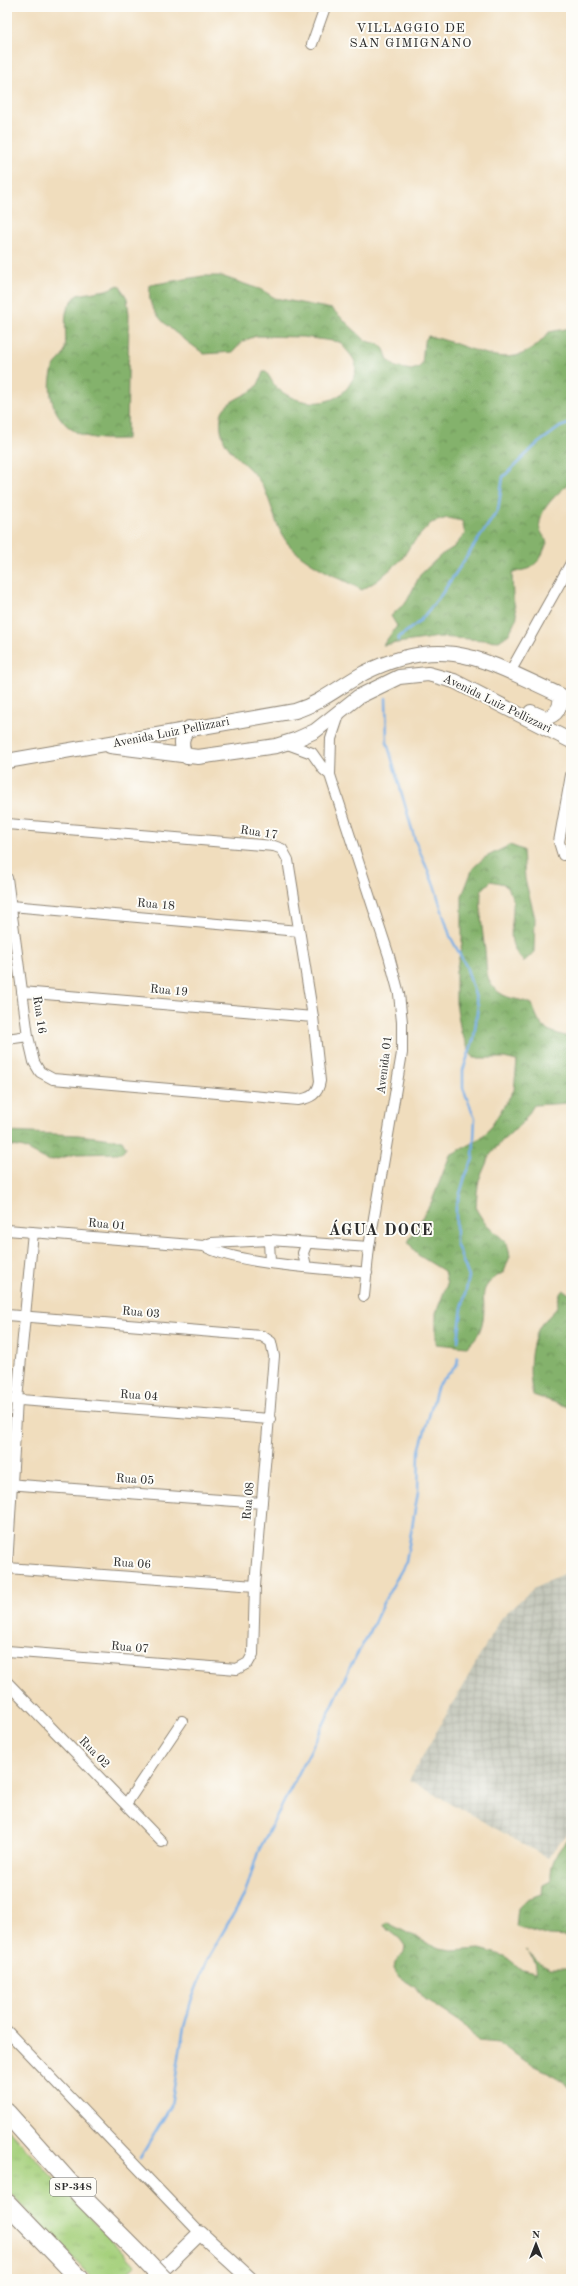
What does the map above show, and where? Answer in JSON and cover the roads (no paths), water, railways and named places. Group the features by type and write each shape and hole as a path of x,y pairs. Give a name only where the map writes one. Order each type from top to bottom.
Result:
{"highway":[{"name":"SP-348","path":"7,2113 85,2200 163,2279"},
{"path":"7,2203 80,2279"}],"main road":[{"name":"Avenida Luiz Pellizzari","path":"7,761 106,745 114,741 304,708 323,700 363,674 402,658 434,653 455,654 482,660 566,699"},
{"name":"Avenida Luiz Pellizzari","path":"106,745 187,757 209,756 285,743 315,731 365,693 399,677 421,674 435,675 454,681 571,741"},
{"path":"517,712 527,711 545,718 549,717 555,714 566,699"},
{"path":"187,757 183,750 182,741 189,728"},
{"path":"153,2279 200,2233 250,2279"}],"street":[{"path":"312,44 325,7"},
{"path":"510,672 568,576 571,563"},
{"name":"Avenida 01","path":"340,712 331,739 330,775 389,956 399,994 402,1022 402,1053 369,1247 364,1296"},
{"name":"Avenida 01","path":"285,743 312,753 324,770 330,775"},
{"path":"563,855 559,842 571,774"},
{"name":"Rua 17","path":"7,824 274,846 282,849 288,860 313,1017 320,1081 315,1094 298,1100 53,1079 45,1076"},
{"name":"Rua 16","path":"7,878 11,906 12,954 22,992 28,1036 34,1062 45,1076"},
{"name":"Rua 18","path":"11,906 299,931"},
{"name":"Rua 19","path":"22,992 313,1017"},
{"path":"7,1039 28,1036"},
{"name":"Rua 01","path":"7,1230 204,1246"},
{"path":"7,1567 12,1399 25,1316 33,1232"},
{"path":"204,1246 211,1243 243,1240 269,1240 369,1247"},
{"path":"243,1240 241,1248 243,1258"},
{"path":"269,1240 270,1262"},
{"path":"306,1266 303,1253 308,1243"},
{"path":"204,1246 212,1250 243,1258 367,1273"},
{"name":"Rua 03","path":"7,1315 262,1336 271,1342"},
{"name":"Rua 08","path":"248,1662 252,1654 255,1586 270,1419 274,1356 271,1342"},
{"name":"Rua 04","path":"12,1399 270,1419"},
{"name":"Rua 05","path":"9,1484 262,1503"},
{"name":"Rua 06","path":"7,1567 255,1586"},
{"name":"Rua 07","path":"7,1651 237,1669 248,1662"},
{"name":"Rua 02","path":"7,1682 162,1842"},
{"path":"126,1804 182,1721"},
{"path":"7,2031 200,2233"}],"waterway":[{"path":"398,640 398,638 419,622 441,595 498,510 503,477 537,444 560,427 571,423"},
{"path":"386,698 387,742 415,840 434,885 450,936 466,966 478,1005 474,1038 463,1070 463,1088 475,1118 473,1159 465,1177 456,1207 456,1243 469,1277 462,1308 458,1341"},
{"path":"140,2158 171,2106 184,2027 192,1999 208,1958 245,1894 258,1852 321,1730 352,1663 370,1632 383,1603 406,1562 418,1492 419,1451 438,1385 457,1365 458,1358"}],"district":[{"name":"VILLAGGIO DE SAN GIMIGNANO","path":"411,36"},
{"name":"ÁGUA DOCE","path":"381,1231"}]}
